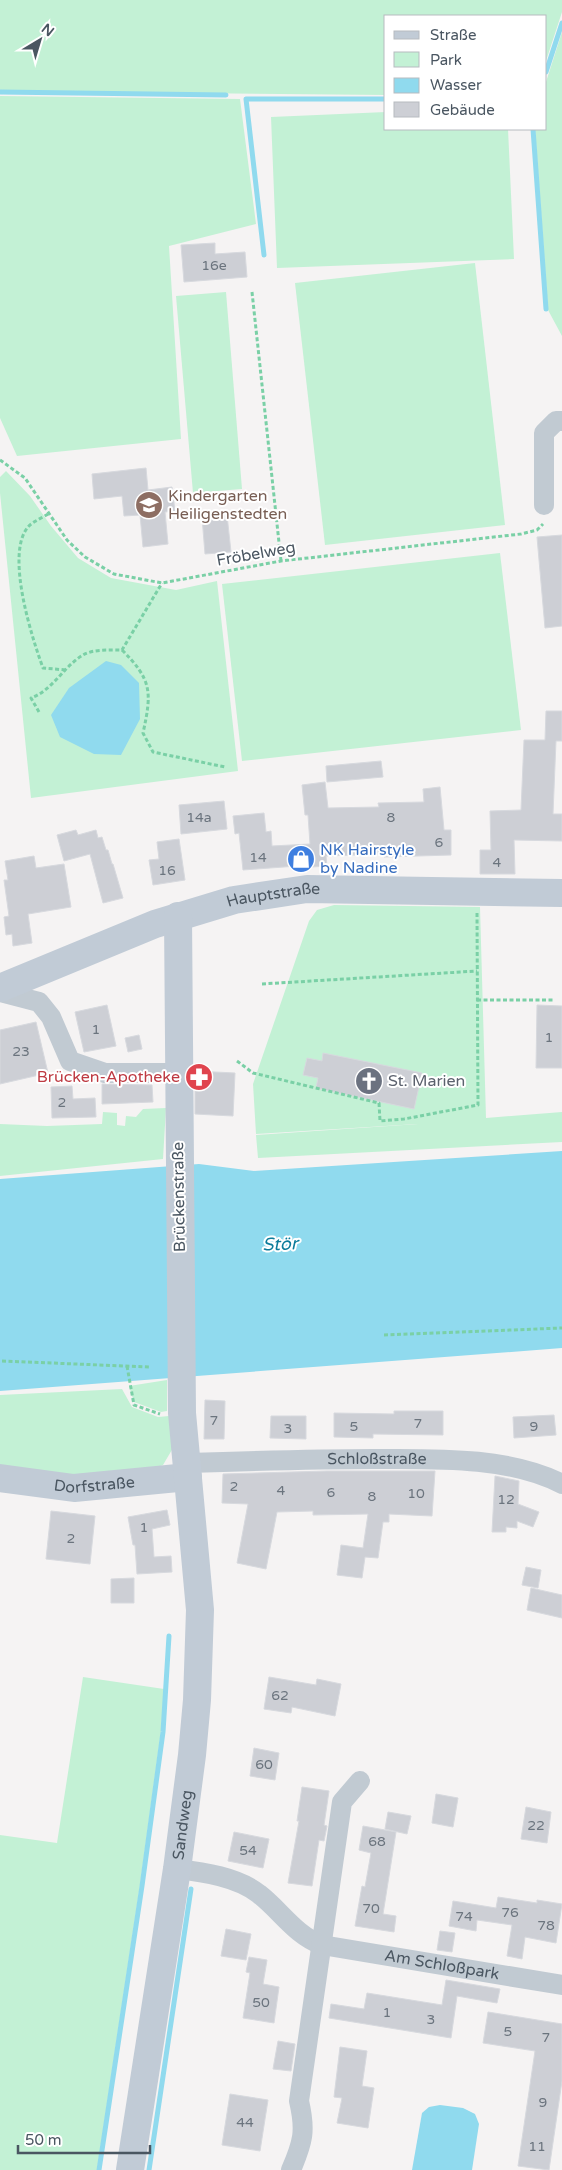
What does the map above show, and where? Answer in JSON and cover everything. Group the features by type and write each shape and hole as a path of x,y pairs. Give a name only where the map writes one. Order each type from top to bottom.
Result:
{"street":[{"path":"544,504 544,433 556,421 562,420"},
{"name":"Hauptstraße","path":"0,988 178,916 234,900 307,890 562,894"},
{"name":"Brückenstraße","path":"178,916 181,1408 188,1470"},
{"path":"0,992 39,1002 51,1018 70,1062 105,1073 178,1073"},
{"name":"Schloßstraße","path":"188,1470 308,1459 428,1459 510,1466 545,1475 562,1484"},
{"name":"Dorfstraße","path":"0,1478 74,1488 188,1470"},
{"name":"Sandweg","path":"130,2170 177,1869 195,1718 200,1610 188,1470"},
{"path":"291,2170 302,2144 304,2120 299,2101 342,1802 360,1781"},
{"name":"Am Schloßpark","path":"177,1869 194,1871 227,1880 258,1893 300,1934 322,1945 562,1985"}],"path":[{"path":"252,292 280,561"},
{"name":"Fröbelweg","path":"0,460 25,478 67,540 85,557 114,574 162,583 280,561 521,534 537,530 546,522 544,504"},
{"path":"48,514 28,527 19,551 23,601 33,641 43,668 66,670"},
{"path":"122,650 162,583"},
{"path":"39,712 31,698 42,694 83,654 104,650 122,650 136,664 148,686 147,713 143,733 154,752 225,767"},
{"path":"238,1061 253,1073 379,1103 380,1121 413,1118 478,1105 476,892"},
{"path":"262,984 477,971"},
{"path":"477,1000 553,1000"},
{"path":"384,1335 562,1328"},
{"path":"2,1361 149,1367"},
{"path":"127,1366 134,1405 160,1414 181,1408"}],"green space":[{"path":"0,0 562,0 562,12 547,58 547,15 384,15 384,95 0,91"},
{"path":"562,32 562,336 548,310 535,130 547,130 547,79"},
{"path":"0,96 240,99 256,224 169,246 181,439 17,456 0,418"},
{"path":"384,112 384,130 508,130 514,259 277,268 271,117"},
{"path":"475,263 505,525 325,545 295,283"},
{"path":"226,292 242,489 193,493 176,296"},
{"path":"6,471 30,496 51,526 78,558 111,578 176,590 217,581 238,771 31,798 0,493 0,477"},
{"path":"500,553 521,730 242,761 222,584"},
{"path":"334,905 480,907 486,1118 562,1112 562,1142 258,1158 256,1135 418,1124 256,1134 253,1084 309,921 317,910"},
{"path":"166,1108 163,1159 0,1176 0,1124 47,1126 102,1124 103,1112 117,1113 117,1125 125,1126 126,1116 136,1117 143,1109"},
{"path":"167,1380 167,1411 161,1412 134,1402 129,1386"},
{"path":"122,1389 132,1407 158,1417 169,1416 173,1448 163,1465 135,1476 86,1480 0,1469 0,1395"},
{"path":"83,1677 164,1689 161,1731 140,1885 97,2170 0,2170 0,1835 57,1843"}],"water":[{"path":"106,661 121,665 139,683 140,719 121,755 94,754 60,737 51,715 69,688"},
{"name":"Stör","path":"562,1151 562,1348 0,1391 0,1179 199,1164 254,1171"},
{"path":"440,2105 463,2108 475,2114 479,2124 472,2170 412,2170 422,2113 429,2107"}],"building":[{"path":"215,243 215,254 245,252 247,277 184,282 181,245"},
{"name":"Kindergarten Heiligenstedten","path":"146,468 148,490 172,487 175,511 165,512 168,544 143,547 140,515 124,516 122,496 94,499 92,474"},
{"path":"227,515 231,552 205,554 202,517"},
{"path":"562,535 562,626 545,628 537,537"},
{"path":"546,711 562,711 562,741 556,741 553,814 562,814 562,841 514,840 515,874 480,874 480,850 491,850 490,811 521,810 524,740 545,740"},
{"path":"381,761 383,777 327,782 326,766"},
{"path":"325,782 328,808 379,807 378,803 424,802 423,789 440,787 444,830 451,830 451,855 384,857 384,854 326,856 327,866 312,867 311,865 243,870 239,833 235,834 233,816 264,813 266,832 271,831 272,846 310,844 308,815 305,815 302,785"},
{"path":"224,801 227,829 181,834 179,805"},
{"path":"76,830 78,835 96,830 98,838 102,837 113,864 123,898 103,903 90,854 64,861 57,835"},
{"path":"179,839 185,880 153,885 149,860 159,859 157,842"},
{"path":"34,856 36,868 64,864 71,907 28,914 32,943 13,946 12,934 6,935 4,917 9,916 4,880 8,880 5,861"},
{"path":"107,1005 116,1046 84,1052 75,1012"},
{"path":"537,1005 562,1006 562,1068 536,1068"},
{"path":"36,1022 48,1073 0,1084 0,1030"},
{"path":"139,1035 142,1049 128,1052 125,1038"},
{"name":"St. Marien","path":"323,1053 422,1073 414,1109 316,1088 318,1078 303,1075 307,1058 322,1061"},
{"path":"195,1071 235,1073 233,1116 195,1114"},
{"path":"102,1084 152,1085 153,1102 102,1104"},
{"path":"72,1086 73,1099 95,1098 96,1117 52,1118 51,1087"},
{"path":"205,1400 225,1401 224,1439 204,1439"},
{"path":"394,1411 443,1411 443,1435 373,1434 373,1438 334,1437 334,1413 394,1414"},
{"path":"554,1415 556,1435 514,1438 513,1417"},
{"path":"271,1416 306,1416 306,1439 270,1438"},
{"path":"327,1471 435,1471 432,1516 389,1514 389,1522 383,1522 378,1558 365,1557 362,1578 337,1575 341,1545 363,1548 368,1514 313,1515 313,1511 277,1512 266,1569 237,1563 248,1504 222,1503 223,1474"},
{"path":"495,1476 519,1481 518,1504 539,1512 533,1527 517,1521 517,1528 506,1527 506,1532 492,1532"},
{"path":"167,1510 170,1525 152,1529 154,1557 171,1556 172,1572 137,1574 135,1545 133,1545 128,1517"},
{"path":"51,1511 95,1516 90,1564 46,1559"},
{"path":"526,1567 541,1570 538,1588 522,1585"},
{"path":"134,1578 134,1603 111,1603 111,1579"},
{"path":"531,1588 562,1595 562,1618 527,1610"},
{"path":"269,1677 316,1685 317,1679 341,1684 335,1716 292,1707 291,1713 264,1709"},
{"path":"254,1748 279,1753 275,1780 250,1776"},
{"path":"302,1787 329,1791 324,1825 327,1826 324,1841 319,1840 312,1886 288,1883 299,1821 297,1821"},
{"path":"436,1794 458,1798 453,1827 432,1823"},
{"path":"526,1807 551,1812 547,1843 521,1839"},
{"path":"388,1812 411,1816 407,1834 385,1829"},
{"path":"363,1826 396,1832 383,1914 396,1916 394,1932 355,1926 362,1886 365,1887 371,1853 359,1850"},
{"path":"234,1832 269,1839 263,1868 228,1861"},
{"path":"498,1897 537,1903 537,1900 562,1904 556,1943 525,1937 522,1959 507,1956 512,1925 477,1920 476,1931 449,1926 453,1901 496,1908"},
{"path":"226,1929 251,1934 246,1960 221,1956"},
{"path":"440,1931 455,1933 452,1952 437,1950"},
{"path":"249,1957 267,1960 263,1984 279,1987 274,2023 243,2018 250,1973 246,1972"},
{"path":"446,1980 500,1989 497,2003 457,1996 451,2038 329,2018 331,2004 364,2009 367,1993 442,2005"},
{"path":"488,2012 562,2024 562,2081 549,2170 518,2166 535,2051 483,2043"},
{"path":"278,2041 295,2044 291,2071 273,2069"},
{"path":"340,2047 367,2051 362,2086 374,2088 368,2128 337,2123 342,2098 334,2097"},
{"path":"230,2094 268,2100 260,2151 222,2145"}],"waterway":[{"path":"547,69 562,23"},
{"path":"0,92 226,95"},
{"path":"264,255 246,99 384,99"},
{"path":"533,130 546,309"},
{"path":"99,2170 163,1732 169,1636"},
{"path":"149,2170 191,1889"}],"place":[{"name":"Kindergarten Heiligenstedten","path":"149,505"},
{"name":"NK Hairstyle by Nadine","path":"301,859"},
{"name":"Brücken-Apotheke","path":"199,1077"},
{"name":"St. Marien","path":"369,1081"}]}
